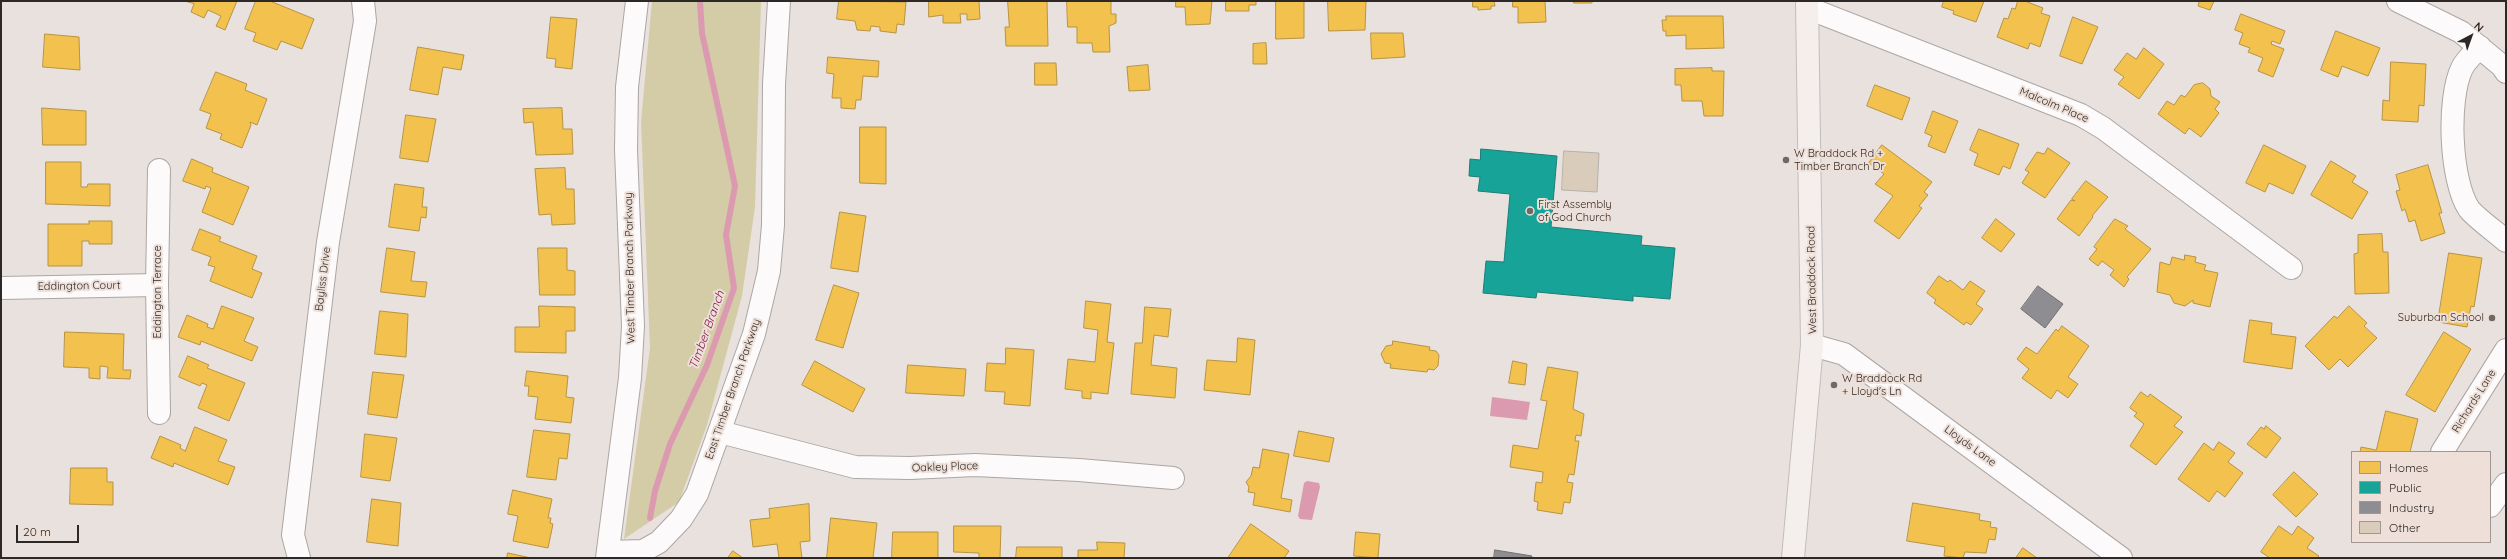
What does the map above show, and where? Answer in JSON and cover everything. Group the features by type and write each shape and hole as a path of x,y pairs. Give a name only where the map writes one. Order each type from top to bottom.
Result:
{"main road":[{"name":"West Braddock Road","path":"1793,558 1812,345 1808,5"}],"street":[{"name":"Bayliss Drive","path":"299,558 293,535 328,242 365,21 363,1"},
{"name":"West Timber Branch Parkway","path":"607,555 630,378 633,326 626,150 628,87 637,1"},
{"name":"East Timber Branch Parkway","path":"607,555 643,551 659,542 681,519 697,494 754,334 768,271 773,225 774,92 779,1"},
{"path":"2398,1 2455,29 2505,65"},
{"name":"Malcolm Place","path":"1808,5 2081,115 2103,128 2291,268"},
{"path":"2480,47 2462,67 2455,86 2451,122 2456,167 2470,209 2506,241"},
{"name":"Eddington Terrace","path":"159,170 157,285 159,413"},
{"name":"Eddington Court","path":"1,288 157,285"},
{"name":"Lloyds Lane","path":"1812,345 1844,354 2121,558"},
{"name":"Richards Lane","path":"2443,451 2506,350"},
{"name":"Oakley Place","path":"720,432 855,467 910,468 975,465 1079,470 1173,478"},
{"path":"2491,505 2506,484"}],"shaded area":[{"path":"652,1 761,1 755,207 742,296 707,425 679,502 624,539 650,348 641,122"},
{"path":"1492,397 1530,402 1527,420 1490,416"},
{"path":"1307,481 1319,483 1320,487 1312,520 1300,519 1298,516 1304,483"}],"building: Homes":[{"path":"185,1 237,1 225,30 216,26 221,16 208,10 204,18 191,12 194,4"},
{"path":"256,1 270,1 314,19 302,49 281,41 277,50 253,41 256,33 245,29"},
{"path":"839,1 906,2 904,25 897,24 896,33 880,31 880,27 871,26 870,31 857,30 855,21 837,19"},
{"path":"929,1 979,1 980,19 967,20 967,14 960,14 961,23 943,23 943,15 929,17"},
{"path":"1008,1 1047,1 1048,46 1006,46 1005,27 1009,27"},
{"path":"1067,1 1111,1 1111,14 1116,14 1116,23 1109,26 1110,52 1093,52 1092,43 1077,43 1077,27 1068,27"},
{"path":"1176,1 1212,1 1210,24 1186,25 1185,7 1176,7"},
{"path":"1226,1 1256,1 1256,5 1249,5 1249,11 1226,11"},
{"path":"1276,1 1304,1 1304,38 1276,39"},
{"path":"1328,1 1366,1 1365,30 1329,31"},
{"path":"1473,1 1494,1 1495,6 1491,6 1491,9 1478,10 1478,7 1473,7"},
{"path":"1513,1 1545,1 1546,22 1518,23 1518,7 1513,7"},
{"path":"1574,1 1592,1 1592,3 1574,3"},
{"path":"1944,1 1984,1 1976,22 1953,14 1954,11 1942,7"},
{"path":"2018,1 2025,1 2043,8 2041,13 2050,16 2040,47 2030,43 2028,49 1997,37 2004,18 2008,19 2012,8 2015,9"},
{"path":"2197,1 2214,1 2210,10 2198,6 2199,2"},
{"path":"2241,14 2285,31 2280,44 2272,41 2271,44 2284,49 2273,77 2258,71 2263,58 2248,52 2250,48 2239,44 2243,33 2235,30"},
{"path":"1666,16 1723,16 1724,48 1686,49 1686,35 1666,36 1666,31 1663,31 1662,20 1666,20"},
{"path":"551,17 577,19 572,69 555,67 556,59 547,58"},
{"path":"2073,17 2098,27 2082,64 2060,56"},
{"path":"2336,31 2380,48 2368,76 2342,66 2338,77 2321,70"},
{"path":"1371,33 1403,33 1405,57 1372,59"},
{"path":"45,34 79,37 80,70 43,67"},
{"path":"1266,43 1267,64 1253,64 1253,44"},
{"path":"418,47 464,55 461,70 443,67 438,95 410,90"},
{"path":"2144,48 2164,64 2139,99 2118,84 2124,77 2114,70 2127,53 2136,59"},
{"path":"828,57 879,61 878,77 863,76 861,100 856,100 855,109 841,108 841,98 832,98 834,74 827,73"},
{"path":"2391,62 2426,64 2424,106 2419,105 2418,122 2382,120 2383,100 2389,101"},
{"path":"1035,63 1056,63 1057,85 1035,85"},
{"path":"1148,65 1150,90 1129,91 1127,67"},
{"path":"1712,68 1712,71 1724,71 1723,116 1704,116 1702,101 1682,101 1681,85 1675,85 1675,69"},
{"path":"216,72 247,84 245,90 267,99 257,125 250,122 251,125 242,148 220,139 222,134 206,128 211,114 200,110"},
{"path":"2203,83 2210,89 2211,96 2220,102 2215,109 2219,113 2201,137 2189,128 2185,134 2158,114 2167,101 2174,105 2181,95 2185,97 2194,85"},
{"path":"1875,85 1910,98 1902,120 1867,106"},
{"path":"42,108 86,111 86,145 43,145"},
{"path":"562,108 563,129 572,129 573,154 536,155 533,122 524,123 523,109"},
{"path":"1933,111 1958,121 1945,153 1928,146 1932,136 1925,133"},
{"path":"406,115 436,119 428,162 400,158"},
{"path":"860,127 886,127 886,184 860,183"},
{"path":"1979,129 2019,144 2010,169 2003,166 1999,175 1974,165 1978,154 1970,150"},
{"path":"1882,145 1932,182 1924,192 1928,195 1919,206 1922,208 1899,239 1874,221 1893,196 1875,184 1884,174 1869,163"},
{"path":"2264,145 2306,166 2293,194 2269,183 2265,192 2246,183"},
{"path":"2048,148 2070,163 2045,198 2022,183 2029,172 2025,170 2037,152 2044,154"},
{"path":"192,159 213,168 212,172 249,187 233,225 202,212 211,188 206,186 205,189 183,181"},
{"path":"2331,161 2356,176 2352,182 2368,192 2352,219 2311,195"},
{"path":"46,162 81,162 81,187 87,187 88,184 110,184 110,206 46,204"},
{"path":"2428,165 2442,213 2439,213 2445,233 2421,241 2415,220 2409,222 2405,209 2402,211 2396,191 2400,190 2396,175"},
{"path":"565,168 566,189 574,189 575,224 552,225 551,214 539,215 535,169"},
{"path":"2086,181 2108,197 2092,216 2093,217 2079,236 2057,219 2071,200 2075,201 2072,199"},
{"path":"395,184 424,188 422,207 427,207 426,218 421,217 419,231 389,227"},
{"path":"840,212 866,216 858,272 831,268"},
{"path":"1996,219 2015,234 2001,252 1982,238"},
{"path":"2115,219 2128,226 2125,229 2151,249 2127,277 2129,279 2124,287 2110,275 2114,270 2102,261 2098,266 2089,259 2097,249 2094,247"},
{"path":"89,221 112,221 112,244 89,244 89,241 82,241 82,266 48,266 48,224 89,224"},
{"path":"200,229 221,237 219,241 257,256 252,269 262,273 252,298 210,281 215,267 208,265 211,257 192,250"},
{"path":"2382,234 2383,252 2388,252 2389,293 2355,294 2354,254 2358,253 2358,235"},
{"path":"387,248 415,252 411,281 427,282 425,297 381,292"},
{"path":"538,248 567,248 567,270 575,271 575,295 540,295"},
{"path":"2449,253 2482,258 2474,307 2471,306 2467,327 2438,322"},
{"path":"2185,255 2196,257 2195,262 2206,265 2204,270 2218,273 2210,307 2193,303 2193,300 2185,306 2174,303 2170,295 2157,292 2160,262 2170,265 2172,257 2184,260"},
{"path":"1939,276 1948,282 1950,280 1963,290 1970,281 1985,291 1976,304 1983,309 1971,325 1966,322 1964,325 1934,303 1936,300 1927,293"},
{"path":"834,285 859,293 843,348 816,340"},
{"path":"1086,301 1111,304 1107,342 1114,343 1108,394 1091,392 1091,399 1082,398 1082,391 1065,389 1068,359 1095,362 1098,330 1084,328"},
{"path":"222,306 254,318 244,341 258,347 252,361 201,341 200,345 178,337 187,315 208,324 207,327 213,329"},
{"path":"539,306 575,307 575,331 566,331 566,353 515,352 515,327 539,327"},
{"path":"2349,306 2367,323 2364,326 2377,338 2348,367 2340,359 2329,370 2305,346 2334,316 2337,318"},
{"path":"1145,307 1171,309 1168,337 1154,335 1151,365 1177,368 1175,398 1131,394 1135,343 1142,343"},
{"path":"380,311 408,314 406,357 375,354"},
{"path":"2250,320 2272,323 2271,334 2296,337 2292,369 2244,362"},
{"path":"2062,326 2089,346 2068,377 2078,384 2068,398 2057,390 2051,399 2022,378 2029,369 2017,359 2026,347 2037,354 2056,329 2058,331"},
{"path":"65,332 124,334 123,370 131,370 130,379 107,378 108,367 100,366 100,379 89,378 89,368 64,367"},
{"path":"2444,332 2471,349 2435,412 2406,395"},
{"path":"1238,338 1255,340 1250,395 1204,390 1207,360 1236,362"},
{"path":"1393,341 1430,347 1429,350 1436,351 1439,355 1438,366 1434,370 1428,369 1427,372 1390,368 1391,364 1385,363 1381,354 1386,346 1392,345"},
{"path":"1006,348 1034,350 1030,406 1004,404 1005,392 985,391 987,363 1005,364"},
{"path":"188,356 209,365 207,368 245,383 229,421 198,408 207,385 202,383 200,386 179,377"},
{"path":"815,361 865,389 853,412 802,385"},
{"path":"1513,361 1527,364 1525,385 1509,383"},
{"path":"908,365 966,369 964,396 906,393"},
{"path":"1548,367 1578,372 1573,409 1584,414 1581,436 1576,435 1575,441 1579,441 1574,475 1569,474 1567,482 1573,483 1570,503 1564,502 1562,514 1537,510 1538,502 1534,501 1536,482 1542,483 1543,472 1510,467 1513,445 1538,449 1547,401 1541,400"},
{"path":"527,371 568,376 566,397 574,398 571,423 535,419 538,397 528,396 529,386 525,386"},
{"path":"373,372 404,375 397,418 368,414"},
{"path":"2141,392 2148,397 2150,394 2182,417 2174,426 2183,432 2156,465 2130,446 2144,424 2134,416 2137,413 2130,408"},
{"path":"2386,411 2418,419 2410,451 2360,451 2361,447 2376,450"},
{"path":"2266,426 2281,438 2266,458 2247,444 2261,427 2264,429"},
{"path":"195,427 227,440 218,461 235,467 228,485 174,463 173,467 151,458 160,436 181,445 180,448 185,451"},
{"path":"534,430 570,434 567,459 559,458 556,480 527,477"},
{"path":"1299,431 1334,438 1329,462 1294,456"},
{"path":"365,434 397,438 390,481 361,477"},
{"path":"2219,442 2235,453 2228,462 2243,473 2225,497 2217,491 2209,502 2178,479 2204,443 2213,450"},
{"path":"1263,449 1289,454 1281,498 1292,500 1290,512 1253,505 1255,493 1248,492 1249,487 1246,482 1251,476 1253,467 1259,468"},
{"path":"71,468 107,468 107,482 113,482 113,505 70,504"},
{"path":"2294,472 2318,494 2296,517 2273,495"},
{"path":"513,490 552,499 548,518 551,518 550,523 553,524 548,548 513,541 518,516 508,514"},
{"path":"372,499 401,503 398,546 367,542"},
{"path":"1913,503 1980,514 1979,520 1991,522 1990,527 1997,528 1995,540 1989,539 1986,553 1965,552 1963,558 1944,556 1945,547 1907,541"},
{"path":"809,504 810,541 800,542 802,558 779,558 777,544 753,547 750,520 770,518 769,509"},
{"path":"831,518 877,523 873,558 827,558"},
{"path":"1251,524 1289,551 1284,558 1228,558"},
{"path":"954,526 1001,526 1000,558 979,558 979,553 954,552"},
{"path":"2279,526 2292,535 2298,526 2314,538 2307,548 2319,556 2317,558 2270,558 2261,552"},
{"path":"893,532 938,532 938,558 892,558"},
{"path":"1356,532 1380,534 1378,558 1354,556"},
{"path":"1097,542 1125,543 1124,558 1078,558 1078,550 1097,550"},
{"path":"1017,547 1062,547 1062,558 1016,558"},
{"path":"2023,548 2037,558 2016,558"},
{"path":"733,551 743,558 728,558"},
{"path":"508,553 531,558 507,558"}],"building: Public":[{"name":"First Assembly of God Church","path":"1481,149 1557,156 1551,227 1642,236 1641,245 1675,248 1670,299 1633,296 1633,301 1537,292 1536,298 1483,293 1486,261 1504,262 1510,194 1478,191 1480,177 1469,176 1470,159 1480,160"}],"building: Industry":[{"path":"2038,286 2063,304 2045,328 2021,309"},
{"path":"1495,550 1532,556 1531,558 1494,558"}],"building: Other":[{"path":"1564,151 1599,153 1597,192 1562,190"}],"waterway":[{"name":"Timber Branch","path":"650,518 655,491 670,444 707,365 734,288 726,235 735,186 702,33 700,1"}],"place":[{"name":"W Braddock Rd + Timber Branch Dr","path":"1786,160"},
{"name":"First Assembly of God Church","path":"1530,211"},
{"name":"Suburban School","path":"2492,318"},
{"name":"W Braddock Rd + Lloyd's Ln","path":"1834,385"}]}
